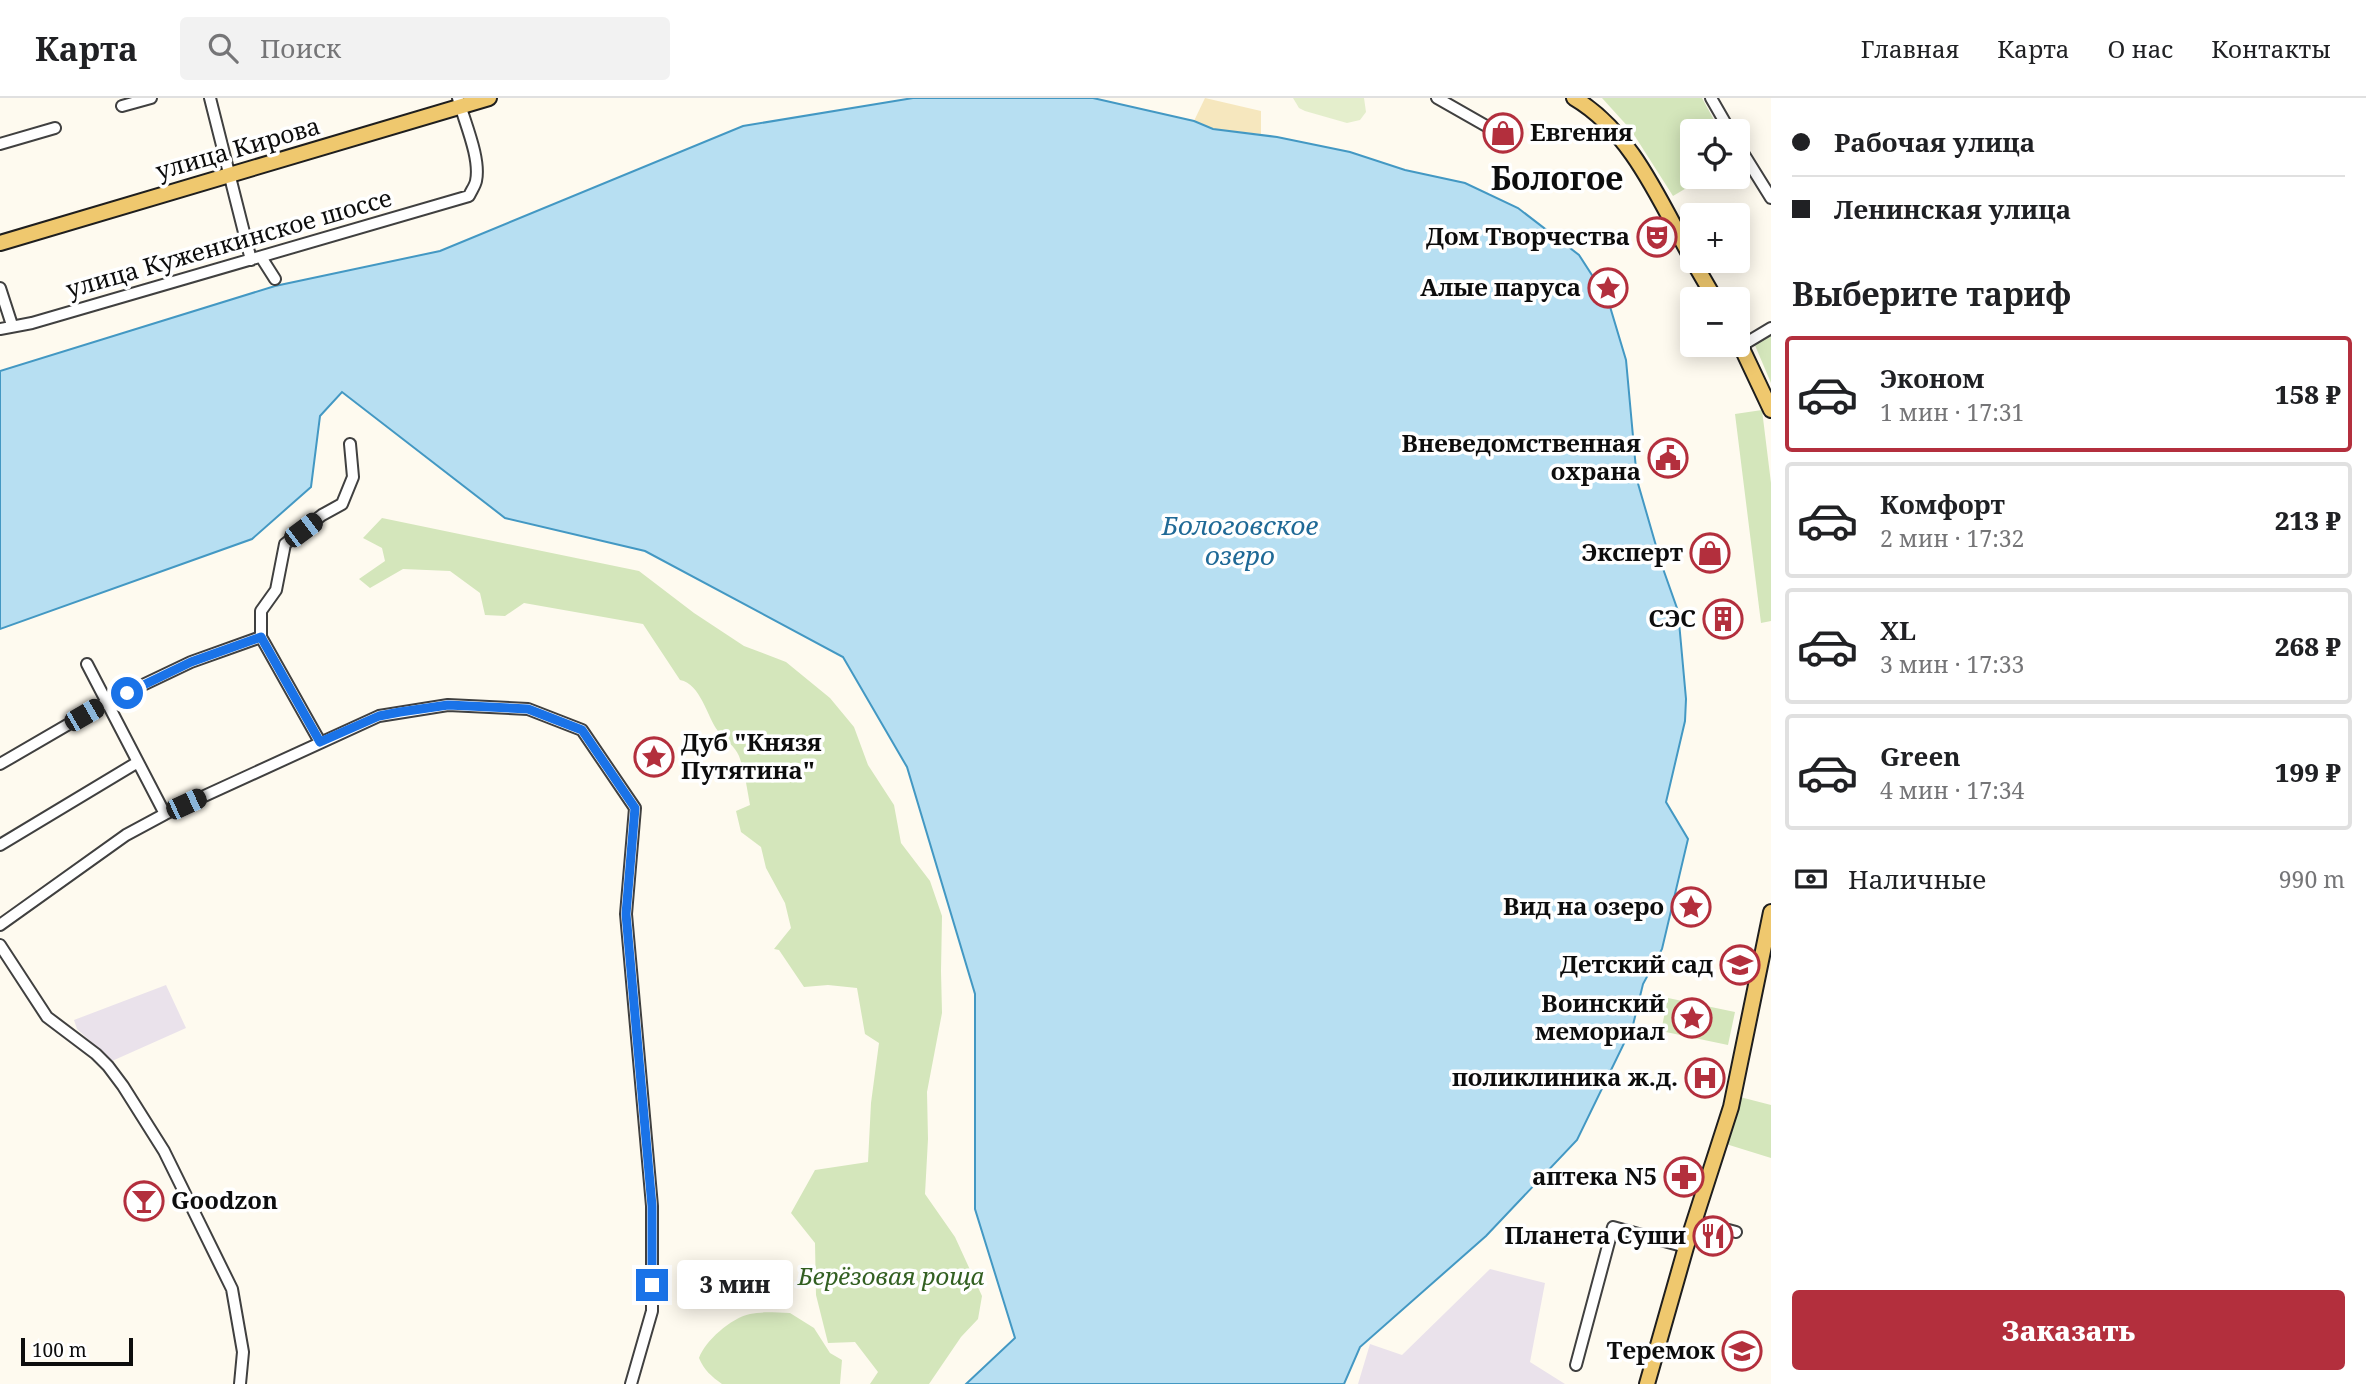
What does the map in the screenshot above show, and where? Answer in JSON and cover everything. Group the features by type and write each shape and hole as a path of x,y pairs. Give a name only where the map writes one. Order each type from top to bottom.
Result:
{"main road":[{"name":"улица Кирова","path":"0,243 230,177 459,102 489,98"},
{"path":"1579,99 1612,127 1636,160 1680,237"},
{"path":"1746,357 1771,407"},
{"path":"1647,1384 1686,1247 1731,1107 1771,912"}],"street":[{"path":"122,106 151,98"},
{"path":"210,98 230,177 256,259 275,279"},
{"path":"1437,98 1451,102 1488,127"},
{"path":"1711,98 1723,119"},
{"name":"улица Куженкинское шоссе","path":"0,329 32,323 469,196 476,183 477,172 459,102"},
{"path":"0,144 55,128"},
{"path":"1750,165 1771,198"},
{"path":"0,288 12,326"},
{"path":"1750,338 1771,328"},
{"path":"320,742 261,637 261,611 276,590 285,544 342,503 353,477 350,444"},
{"path":"0,764 106,703 191,662 261,637"},
{"path":"87,664 165,814"},
{"path":"0,925 126,835 165,814 379,716 448,705 528,709 582,730 635,808 626,914 652,1206 652,1311 631,1384"},
{"path":"0,845 138,762"},
{"path":"0,945 47,1017 108,1066 164,1151 232,1289 243,1352 240,1384"},
{"path":"1695,1221 1736,1232"},
{"path":"1576,1365 1613,1227 1686,1247"}],"shaded area":[{"path":"166,985 186,1028 112,1061 77,1029 74,1020"},
{"path":"1490,1269 1545,1283 1530,1362 1565,1384 1358,1384 1370,1344 1402,1355"}],"green space":[{"path":"1293,98 1364,98 1366,112 1360,120 1347,123 1305,111 1299,108"},
{"path":"1602,98 1702,98 1713,119 1680,119 1680,189 1685,189 1673,196 1631,130"},
{"path":"1771,334 1771,383 1754,343"},
{"path":"1762,410 1771,483 1771,621 1761,623 1735,414"},
{"name":"Берёзовая роща","path":"382,518 639,571 694,613 744,646 786,662 830,698 854,727 868,765 894,805 901,843 930,881 942,916 942,1013 927,1092 925,1194 955,1237 982,1296 978,1319 961,1337 929,1384 870,1384 878,1372 855,1342 828,1343 816,1295 815,1243 791,1213 815,1170 868,1162 871,1103 879,1043 865,1034 857,988 828,985 804,987 779,950 774,949 791,928 785,903 766,868 761,847 741,832 736,811 750,805 737,752 718,731 698,694 680,680 643,624 524,603 505,616 485,615 480,593 450,571 403,569 370,588 359,579 385,561 382,548 363,538"},
{"path":"1668,998 1735,1012 1728,1045 1661,1031"},
{"path":"1740,1097 1771,1105 1771,1158 1726,1144"},
{"name":"Берёзовая роща","path":"755,1313 790,1313 814,1328 830,1353 842,1360 840,1384 722,1384 701,1362 699,1358 702,1351 720,1331 735,1320"}],"sand":[{"path":"1205,98 1261,111 1261,134 1213,129 1194,121"}],"water":[{"name":"Бологовское озеро","path":"913,98 1093,98 1194,121 1213,129 1277,137 1350,152 1405,170 1465,183 1518,208 1579,255 1608,300 1626,360 1637,480 1678,611 1686,699 1685,721 1666,802 1688,839 1662,949 1643,984 1633,1025 1577,1140 1486,1236 1360,1347 1344,1384 966,1384 1015,1338 975,1209 975,994 907,767 843,657 645,551 505,518 342,392 320,416 311,487 252,539 0,629 0,371 275,286 440,251 743,126"}],"place":[{"name":"Евгения","path":"1503,133"},
{"name":"Дом Творчества","path":"1657,237"},
{"name":"Алые паруса","path":"1608,288"},
{"name":"Вневедомственная охрана","path":"1668,458"},
{"name":"Эксперт","path":"1710,553"},
{"name":"СЭС","path":"1723,619"},
{"name":"Дуб \"Князя Путятина\"","path":"654,757"},
{"name":"Вид на озеро","path":"1691,907"},
{"name":"Детский сад","path":"1740,965"},
{"name":"Воинский мемориал","path":"1692,1018"},
{"name":"поликлиника ж.д.","path":"1705,1078"},
{"name":"аптека N5","path":"1684,1177"},
{"name":"Goodzon","path":"144,1201"},
{"name":"Планета Суши","path":"1713,1236"},
{"name":"Теремок","path":"1742,1351"}],"district":[{"name":"Бологое","path":"1557,179"}],"route":[{"path":"127,693 191,662 261,637 320,742 379,716 448,705 528,709 582,730 635,808 626,914 652,1206 652,1285"}]}
